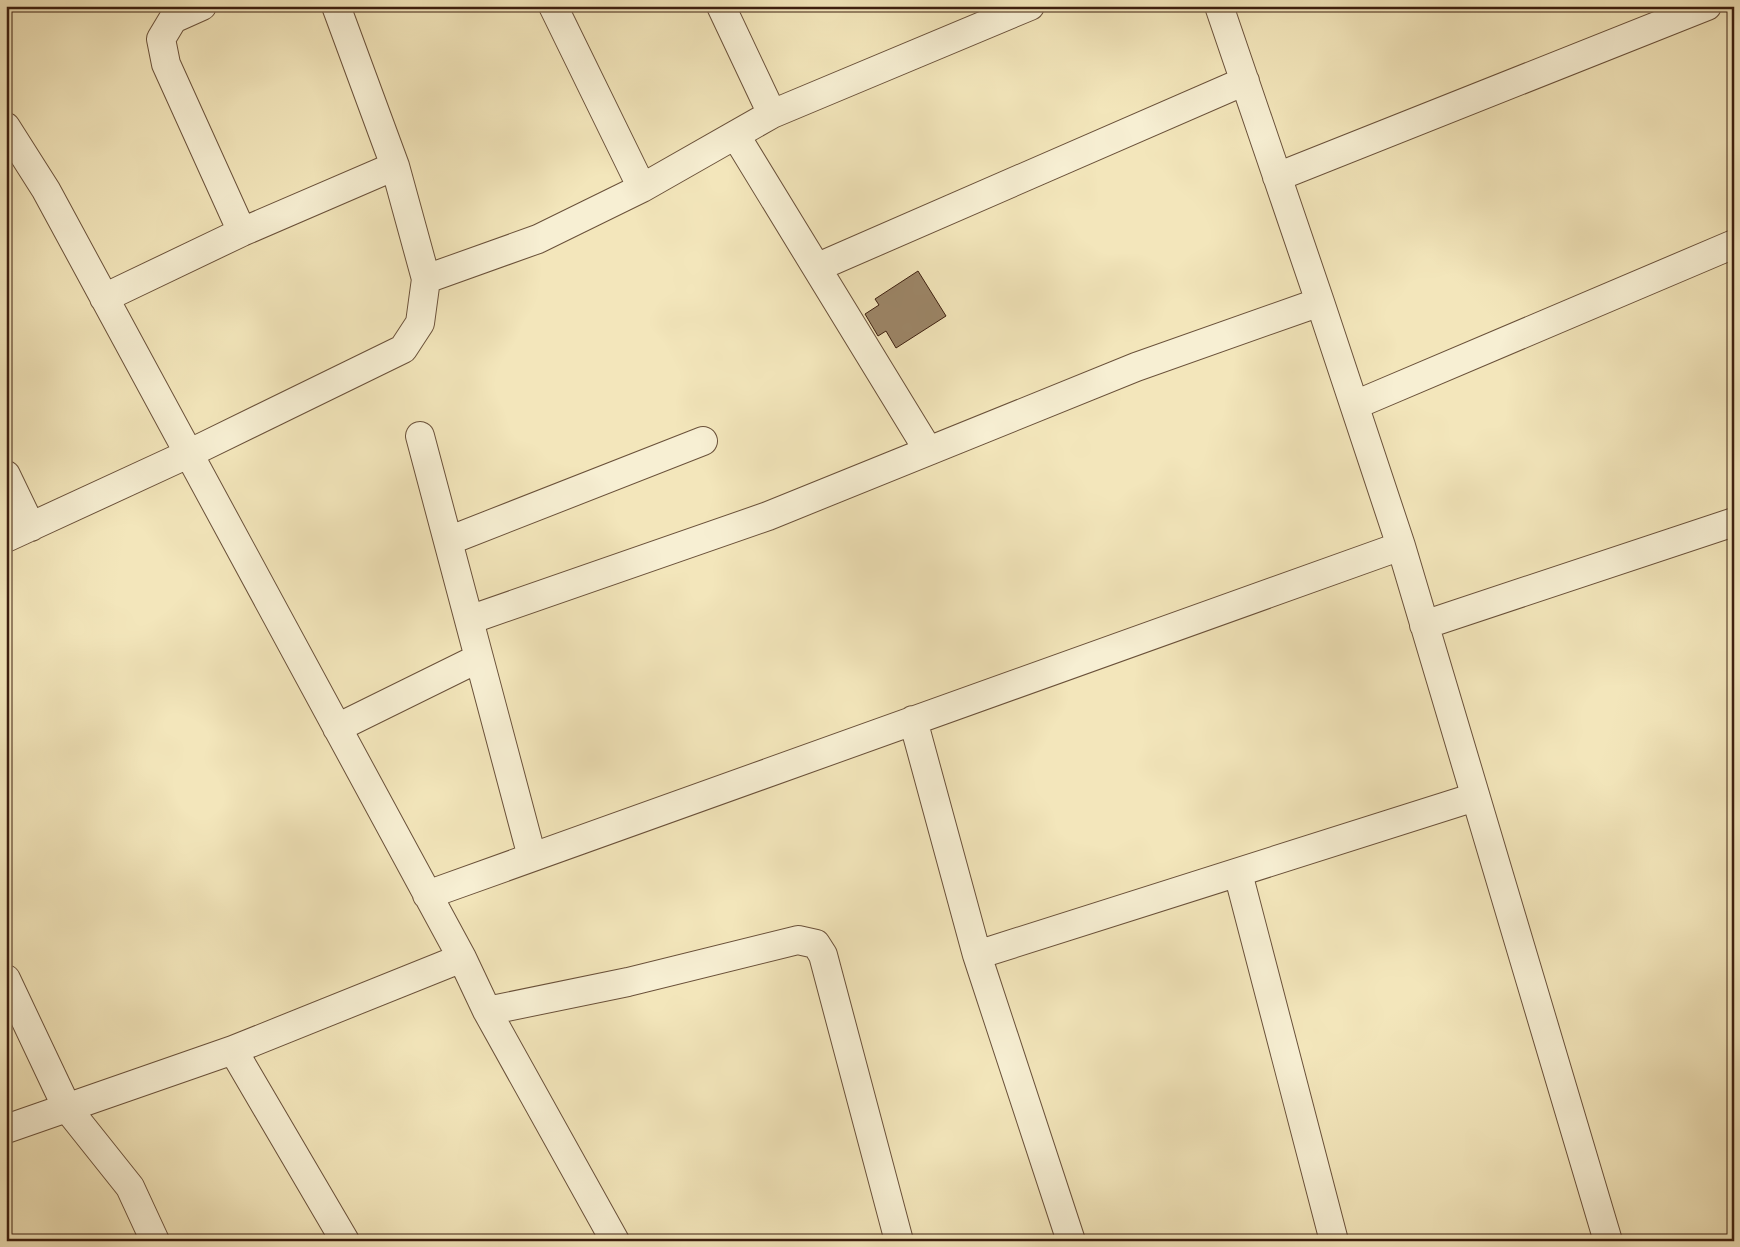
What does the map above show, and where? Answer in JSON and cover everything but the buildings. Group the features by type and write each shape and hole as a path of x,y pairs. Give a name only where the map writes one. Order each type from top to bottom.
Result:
{"street":[{"path":"6,538 188,454 404,349 420,323 426,279 395,166 336,6"},
{"path":"553,6 642,188"},
{"path":"722,6 772,114"},
{"path":"1219,6 1401,546 1608,1241"},
{"path":"1277,177 1707,6"},
{"path":"426,279 538,239 642,188 772,114 1026,7"},
{"path":"193,8 173,19 161,38 166,64 242,232"},
{"path":"818,268 1244,81"},
{"path":"6,127 46,190 428,895 606,1238"},
{"path":"736,136 928,450"},
{"path":"104,298 242,232 395,166"},
{"path":"1355,406 1734,244"},
{"path":"469,620 768,516 1136,367 1320,302"},
{"path":"420,436 532,857"},
{"path":"448,540 703,441"},
{"path":"6,475 31,527"},
{"path":"1424,625 1734,522"},
{"path":"428,895 1401,546"},
{"path":"337,728 479,658"},
{"path":"912,720 977,955 1071,1241"},
{"path":"977,955 1475,797"},
{"path":"1238,873 1334,1241"},
{"path":"487,1011 628,982 798,940 816,944 823,956 899,1241"},
{"path":"6,1129 233,1050 462,958"},
{"path":"6,979 67,1108 130,1187 155,1241"},
{"path":"233,1050 345,1241"}]}
